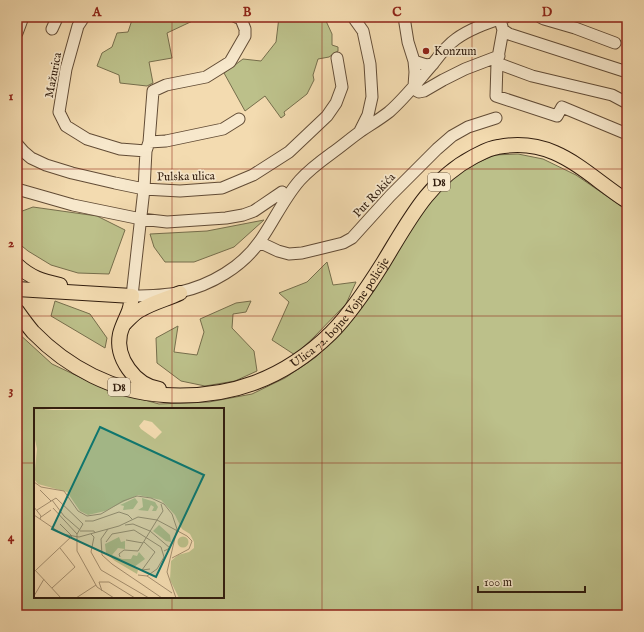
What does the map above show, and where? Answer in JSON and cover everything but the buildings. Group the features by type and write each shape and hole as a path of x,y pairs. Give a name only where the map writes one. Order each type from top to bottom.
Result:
{"main road":[{"name":"Ulica 72. bojne Vojne policije","path":"17,311 32,330 53,350 88,374 102,380 135,391 153,394 198,396 214,394 256,384 287,368 331,333 368,287 416,209 432,189 450,171 483,152 497,147 512,145 540,147 554,152 581,167 627,201"},
{"path":"17,265 33,277 82,292"},
{"path":"17,289 132,296 119,342 124,362 138,380 146,385 174,392 179,396"},
{"path":"122,327 135,313 141,309 150,304 170,298 180,292"}],"street":[{"path":"17,33 23,17"},
{"path":"52,29 58,17"},
{"name":"Mažurica","path":"84,17 78,26 66,69 59,112 66,126 87,139 120,149 148,147 166,141 223,128 239,119"},
{"path":"236,17 241,19 245,29 245,36 230,62 206,77 166,85 152,91 144,189 132,296 149,296 180,292 202,285 224,274 245,258 259,242 300,180 360,132 388,113 455,39 469,31 502,18 503,30 498,59 496,96 557,116 562,107 627,134"},
{"path":"353,17 363,31 370,64 372,97 368,115 360,132"},
{"path":"404,17 408,42 414,61 414,86 419,92 424,91 465,69 498,59 532,76 612,95 627,103"},
{"path":"540,17 616,43"},
{"path":"503,30 509,34 627,72"},
{"name":"Pulska ulica","path":"19,151 46,165 72,173 144,189 180,191 222,188 253,175 289,152 327,116 336,104 342,87 337,58"},
{"path":"414,61 426,65 433,64"},
{"name":"Put Rokića","path":"259,242 278,251 289,254 302,253 343,243 352,238 390,196 452,136 468,128 496,118"},
{"path":"17,189 73,205 141,219 167,222 226,218 243,215 254,211 282,192"}],"green space":[{"path":"133,17 201,17 167,33 172,58 149,62 153,83 147,86 120,83 119,75 97,66 102,53 112,47 117,33 128,32"},
{"path":"279,17 322,17 326,21 332,34 332,45 338,47 338,51 329,57 318,59 313,75 314,80 307,94 284,112 285,115 281,118 265,96 245,111 224,73 243,59 261,61 276,42"},
{"path":"518,154 543,159 576,175 627,210 627,615 17,615 17,332 52,364 105,389 159,404 209,402 252,394 285,378 316,357 345,328 380,279 417,218 439,191 462,170 494,155"},
{"path":"33,207 97,216 125,230 109,274 78,273 51,265 28,251 17,242 17,213"},
{"path":"264,220 234,247 194,262 165,262 154,247 150,234 207,231"},
{"path":"327,262 333,285 356,282 346,304 295,355 272,340 289,302 279,293 307,282"},
{"path":"55,301 90,314 107,338 105,348 51,316"},
{"path":"251,301 246,312 233,314 232,328 254,351 257,371 235,381 205,386 181,381 157,363 156,338 178,326 174,352 197,355 204,332 200,319 236,303"}],"place":[{"name":"Konzum","path":"426,51"}]}
